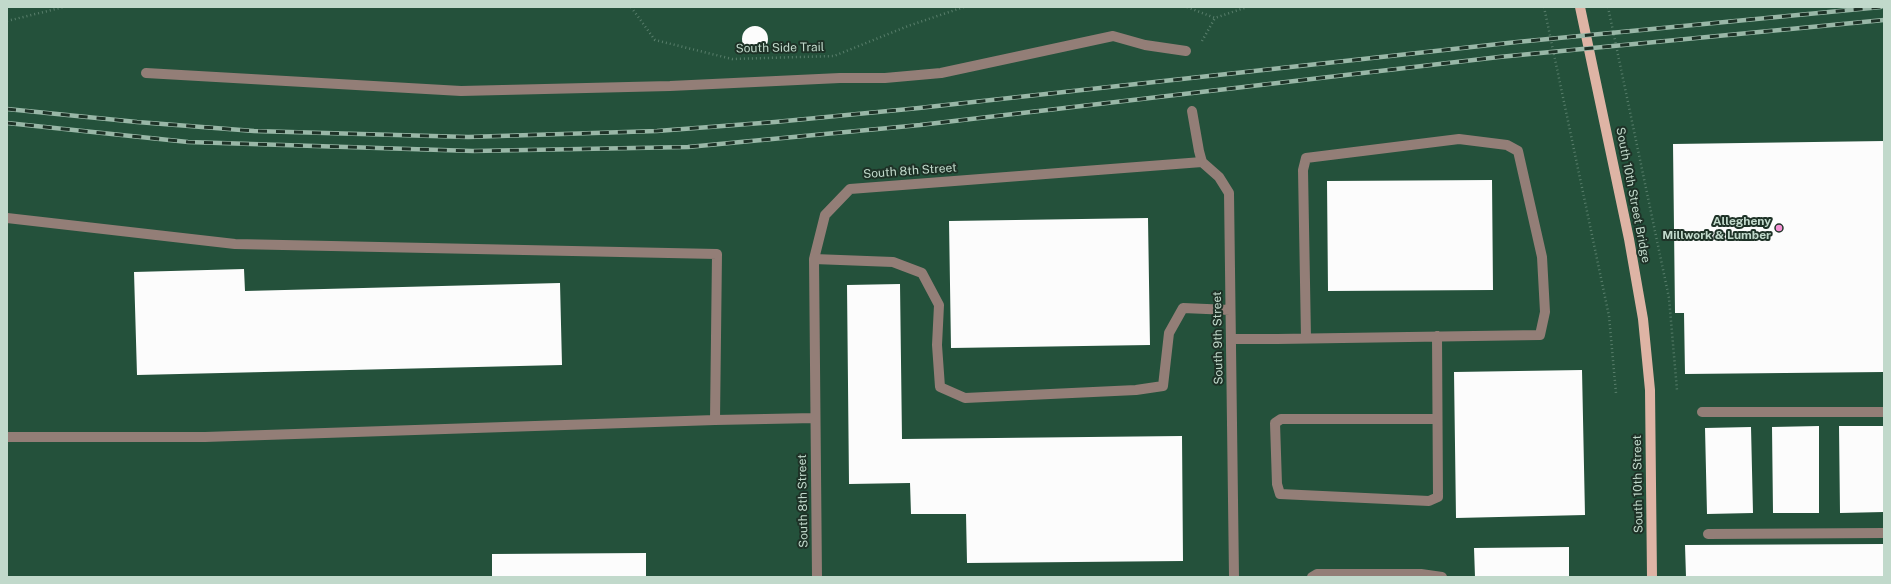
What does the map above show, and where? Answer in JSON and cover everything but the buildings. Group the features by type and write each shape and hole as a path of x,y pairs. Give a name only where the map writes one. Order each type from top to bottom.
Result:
{"main road":[{"name":"South 10th Street Bridge","path":"1580,7 1629,238 1643,319 1650,390"},
{"name":"South 10th Street","path":"1650,390 1652,577"}],"street":[{"path":"146,73 461,91 670,86 840,78 886,78 941,73 1113,36 1145,45 1186,51"},
{"path":"1192,111 1198,151 1202,162"},
{"path":"1231,339 1540,335 1545,312 1542,257 1518,151 1508,145 1459,139 1306,158 1303,170 1306,338"},
{"name":"South 8th Street","path":"817,577 814,259 825,215 850,189 1202,162"},
{"name":"South 9th Street","path":"1202,162 1219,177 1229,192 1234,577"},
{"path":"7,218 235,244 717,254 715,420"},
{"path":"814,259 892,262 922,273 939,304 937,345 940,387 965,398 1136,390 1163,386 1169,333 1183,308 1230,310"},
{"path":"1437,336 1438,497 1429,501 1280,494 1277,484 1275,423 1281,419 1437,419"},
{"path":"1702,412 1884,412"},
{"path":"7,437 205,437 815,418"},
{"path":"1708,534 1884,533"},
{"path":"1312,577 1317,574 1421,574 1442,577"}],"path":[{"path":"7,21 64,7"},
{"name":"South Side Trail","path":"630,7 655,40 732,59 834,56 908,26 964,7"},
{"path":"1187,7 1214,18 1247,7"},
{"path":"1544,7 1609,316 1616,393"},
{"path":"1608,7 1669,298 1677,390"},
{"path":"1186,51 1200,45 1214,18"}],"railway":[{"path":"7,109 137,122 254,131 468,137 657,131 775,122 919,108 1517,42 1881,7"},
{"path":"7,123 188,142 473,151 688,147 920,125 1499,57 1884,20"}],"place":[{"name":"Allegheny Millwork & Lumber","path":"1779,228"}]}
